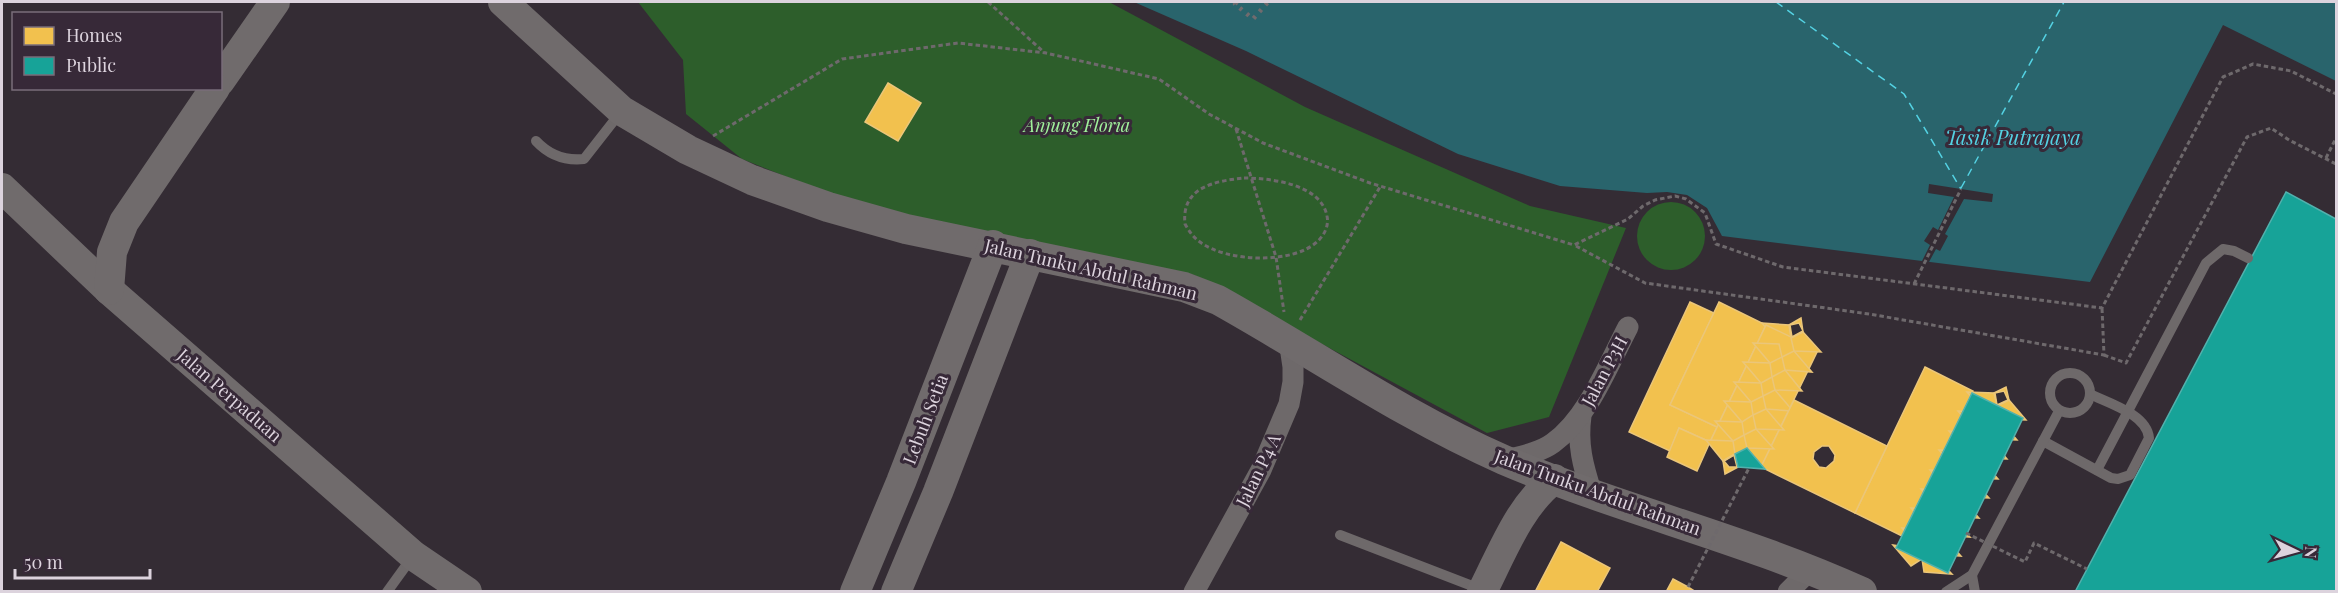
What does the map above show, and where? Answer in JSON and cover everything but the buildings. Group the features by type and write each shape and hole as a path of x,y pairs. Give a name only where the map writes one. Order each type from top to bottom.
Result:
{"street":[{"path":"222,78 275,2"},
{"name":"Jalan Tunku Abdul Rahman","path":"508,3 622,111 688,150 752,180 828,207 906,229 993,245 1184,287 1218,300 1454,436 1505,460 1592,494 1709,532 1811,569 1862,591"},
{"path":"109,290 112,252 124,222 215,90"},
{"name":"Jalan Perpaduan","path":"2,188 109,290 414,556 467,591"},
{"name":"Lebuh Setia","path":"855,591 901,482 993,245"},
{"path":"896,591 938,492 1029,254"},
{"name":"Jalan P3H","path":"1505,460 1552,444 1581,416 1628,327"},
{"name":"Jalan P4 A","path":"1194,591 1261,470 1289,404 1293,375 1288,340"},
{"name":"Jalan P3H","path":"1581,416 1578,437 1580,456 1592,494"},
{"path":"1483,591 1521,516 1533,499 1554,479"},
{"path":"1788,591 1811,569"}],"lane":[{"path":"536,141 547,152 574,160 584,159 622,111"},
{"path":"2097,470 2206,263 2223,249 2234,251 2248,258"},
{"path":"2068,372 2084,379 2089,386 2090,394 2083,409 2075,413 2059,411 2049,397 2054,380 2068,372"},
{"path":"2043,441 2111,478 2126,478 2134,471 2149,438 2143,423 2127,412 2090,394"},
{"path":"1946,591 1972,575 2059,411"},
{"path":"1340,535 1483,591"},
{"path":"387,591 414,556"},
{"path":"1972,575 1975,591"}],"path":[{"path":"988,2 1046,53"},
{"path":"688,150 842,59 958,43 1046,53 1159,79 1209,114 1263,143 1380,186 1575,245 1645,282 1869,314 2104,355 2126,363 2247,137 2271,128 2337,164"},
{"path":"2104,355 2102,308 2223,77 2253,64 2291,71 2337,94"},
{"path":"1236,129 1275,256 1288,340"},
{"path":"2326,158 2337,138"},
{"path":"1250,178 1268,180 1304,190 1320,202 1327,213 1326,231 1318,241 1300,252 1275,256 1252,258 1216,251 1198,241 1185,224 1186,206 1201,189 1220,181 1250,178"},
{"path":"1288,340 1380,186"},
{"path":"1914,284 1961,189"},
{"path":"1575,245 1628,219 1643,206 1655,200 1675,196 1686,199 1705,213 1716,244 1783,267 2102,308"},
{"path":"1688,587 1749,468"},
{"path":"1966,533 2025,561 2034,543 2087,569"}],"green space":[{"name":"Anjung Floria","path":"638,2 1109,2 1305,107 1530,206 1626,228 1549,417 1487,433 1194,275 875,212 742,159 686,114 683,60"},
{"path":"1671,202 1684,205 1695,212 1702,223 1705,236 1702,249 1695,260 1684,267 1671,270 1658,267 1647,260 1640,249 1637,236 1640,223 1647,212 1658,205"}],"water":[{"name":"Tasik Putrajaya","path":"1134,2 2336,2 2336,81 2223,25 2090,282 1722,236 1707,208 1687,195 1560,186 1458,154 1246,51"}],"pier":[{"path":"1929,184 1993,194 1992,202 1964,199 1945,234 1948,236 1940,251 1936,249 1929,262 1922,261 1930,245 1924,241 1933,227 1938,230 1954,197 1928,193"}],"ferry route":[{"path":"1776,2 1904,94 1961,189"},
{"path":"1961,188 2064,2"}],"railway":[{"path":"1237,2 1235,4 1253,19 1268,2"}]}
